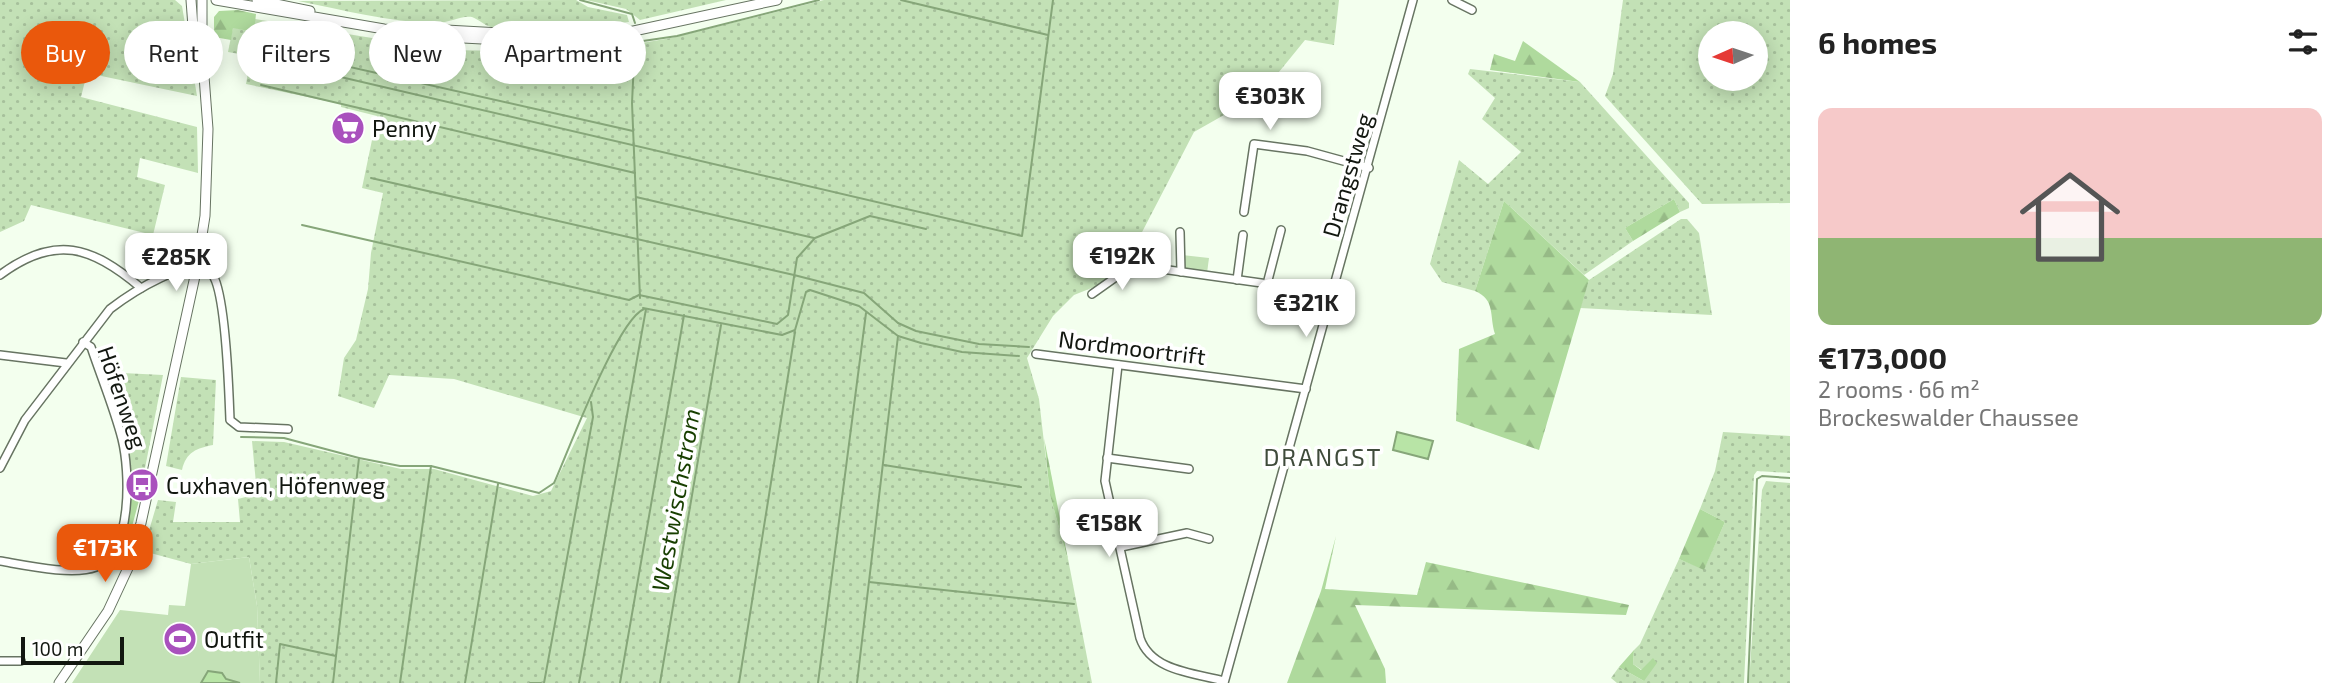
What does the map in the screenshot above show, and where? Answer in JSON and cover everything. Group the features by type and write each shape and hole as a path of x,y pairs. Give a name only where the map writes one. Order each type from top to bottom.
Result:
{"street":[{"path":"191,0 193,21"},
{"path":"202,0 202,21"},
{"path":"205,21 206,13 216,0 264,11 468,36 576,37 684,22 777,0"},
{"path":"257,0 377,24 468,36"},
{"name":"Drangstweg","path":"1224,682 1369,168 1413,0"},
{"path":"1452,0 1472,10"},
{"path":"59,683 108,611 128,568 146,503 197,267 208,157 205,84"},
{"path":"1244,212 1254,144 1307,151 1369,168"},
{"path":"1267,284 1281,230"},
{"path":"1180,232 1181,272"},
{"path":"1237,280 1243,235"},
{"path":"0,275 42,250 63,250 102,260 141,288"},
{"path":"1091,294 1133,265 1334,293"},
{"path":"0,468 25,420 66,363 110,309 141,288 177,270 197,267 209,272 214,280 226,335 230,420 239,427 288,429"},
{"name":"Höfenweg","path":"0,561 87,570 108,561 117,550 124,522 127,489 122,440 91,347 83,342"},
{"name":"Nordmoortrift","path":"1036,354 1306,389"},
{"path":"0,355 66,363"},
{"path":"1118,365 1105,481 1145,651 1161,663 1224,682"},
{"path":"1107,458 1189,469"},
{"path":"1121,547 1187,533 1209,539"},
{"path":"0,661 21,661"}],"shaded area":[{"path":"0,0 175,0 182,6 184,21 124,21 124,81 110,78 110,21 21,21 21,84 84,84 81,97 197,127 198,173 140,158 137,177 165,185 153,235 31,205 24,221 0,232"},
{"path":"576,0 588,7 627,15 629,21 480,21 472,17 463,17 448,21 410,21 298,1"},
{"path":"586,0 726,0 640,20 626,9"},
{"path":"824,0 1339,0 1334,45 1305,40 1261,94 1194,132 1126,263 1099,285 1074,295 1053,316 1027,358 1039,399 1050,495 1069,564 1092,683 260,683 257,606 249,557 191,564 143,551 158,500 176,502 173,522 240,522 238,499 257,494 252,441 284,442 401,469 434,469 533,496 551,491 587,418 454,379 389,375 374,408 338,396 344,358 356,340 368,289 371,253 383,193 362,188 377,116 341,107 341,104 246,84 355,84 355,35 369,38 369,84 466,84 466,50 480,50 480,84 646,84 646,42"},
{"path":"1623,0 1790,0 1790,203 1702,204 1605,96 1613,74"},
{"path":"233,27 237,28 237,54 228,52"},
{"path":"1470,69 1580,82 1689,203 1689,208 1680,212 1674,199 1625,228 1633,241 1584,275 1504,201 1475,291 1442,282 1430,264 1459,160 1488,184 1521,152 1482,119 1495,98 1468,74"},
{"path":"140,84 195,84 197,96"},
{"path":"1681,219 1687,219 1699,233 1712,315 1580,308 1589,280"},
{"path":"1182,255 1209,258 1207,273 1188,270 1183,266"},
{"path":"102,372 163,375 141,489 129,487 125,433"},
{"path":"181,377 216,380 213,445 193,452 186,459 182,470 166,466"},
{"path":"1397,432 1433,441 1428,459 1393,450"},
{"path":"1723,432 1790,436 1790,473 1757,471 1754,475 1744,683 1617,683 1611,678 1619,667 1644,681 1642,670 1633,664 1634,650 1640,644 1679,559 1704,569 1725,522 1700,509 1715,471"},
{"path":"1766,481 1790,483 1790,683 1749,683 1762,490"},
{"name":"Outfit","path":"249,557 257,606 260,683 72,683 120,610 168,615 169,605 185,606 191,564"},
{"path":"208,671 222,673 226,679 240,683 201,683"}],"green space":[{"path":"238,10 256,14 255,21 237,21 237,29 233,28 231,40 223,39 223,21 214,21 219,11"},
{"path":"1523,41 1580,82 1490,70 1494,54 1515,61"},
{"path":"1674,199 1680,212 1633,241 1625,228"},
{"path":"1504,201 1589,280 1539,450 1456,421 1459,349 1495,334 1489,304 1475,291"},
{"path":"1044,438 1069,564 1050,495"},
{"path":"128,490 141,493 122,564 112,560 123,540"},
{"path":"1700,509 1725,522 1704,570 1679,559"},
{"path":"1336,536 1325,589 1417,595 1426,562 1629,605 1626,615 1355,605 1385,669 1386,683 1287,683 1321,591"},
{"path":"1634,650 1633,664 1641,670 1653,658 1657,663 1644,681 1619,667"}],"waterway":[{"path":"580,0 632,14 634,21"},
{"path":"646,41 677,36 819,0"},
{"path":"901,0 1048,35"},
{"path":"355,80 1022,236 1053,0"},
{"path":"355,68 633,131"},
{"path":"633,84 640,298"},
{"path":"261,85 635,173"},
{"path":"371,178 864,293 898,323 916,331 979,344 1029,347"},
{"path":"636,197 814,238"},
{"path":"302,225 629,300 639,295 777,324 788,315 797,258 815,238 870,216 926,229"},
{"path":"643,308 782,335 795,330 806,292 810,290 859,306 898,336 962,352 1019,356"},
{"path":"241,437 284,438 359,458 400,466 431,466 539,493 554,483 607,361 633,318 644,309"},
{"path":"579,683 646,309"},
{"path":"818,683 866,313"},
{"path":"620,683 684,315"},
{"name":"Westwischstrom","path":"660,683 721,325"},
{"path":"739,683 795,332"},
{"path":"857,683 898,336"},
{"path":"544,683 593,417 591,402"},
{"path":"276,683 280,644 336,656 359,458"},
{"path":"884,465 1021,487"},
{"path":"400,683 431,466"},
{"path":"1748,683 1757,479 1762,476 1790,478"},
{"path":"465,683 498,484"},
{"path":"869,582 1074,604"},
{"path":"333,683 336,656"},
{"path":"530,683 541,683"}],"place":[{"name":"Penny","path":"348,128"},
{"name":"Cuxhaven, Höfenweg","path":"142,485"},
{"name":"Outfit","path":"180,639"}],"district":[{"name":"DRANGST","path":"1323,456"}]}
